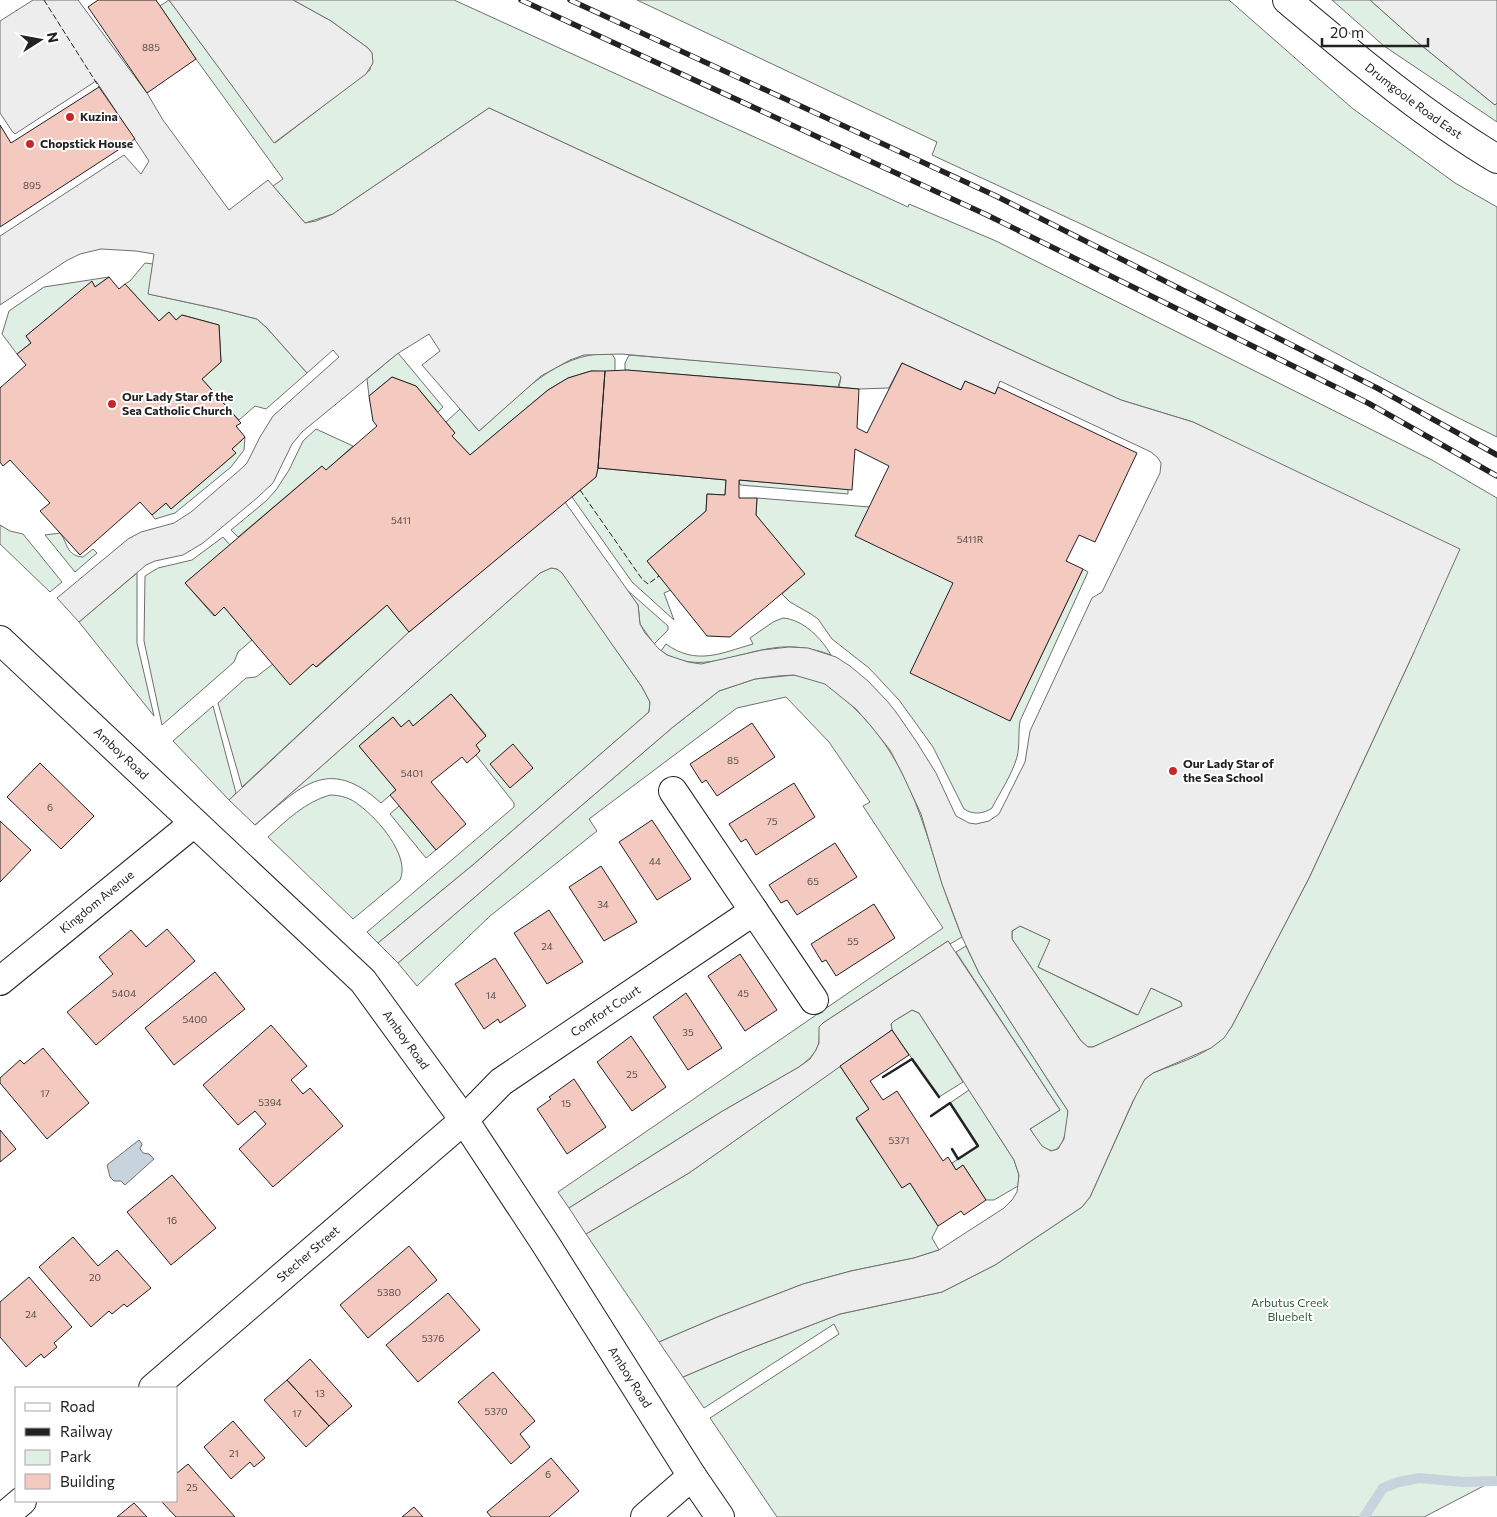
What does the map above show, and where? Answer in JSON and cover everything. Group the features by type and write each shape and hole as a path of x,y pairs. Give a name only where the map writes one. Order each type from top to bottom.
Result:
{"main road":[{"name":"Drumgoole Road East","path":"1288,0 1385,80 1497,159"},
{"name":"Amboy Road","path":"0,640 363,981 464,1120 720,1517"},
{"path":"673,791 814,1000"},
{"name":"Kingdom Avenue","path":"0,981 194,823"},
{"name":"Comfort Court","path":"464,1120 501,1082 754,911"},
{"name":"Stecher Street","path":"154,1387 464,1120"},
{"path":"644,1517 692,1476"},
{"path":"3,1517 21,1502"}],"green space":[{"name":"Arbutus Creek Bluebelt","path":"169,0 275,143 370,70 372,53 368,48 331,21 293,0 454,0 908,207 909,204 996,241 1432,460 1497,498 1497,1479 1424,1517 777,1517 710,1418 839,1334 834,1324 704,1408 683,1377 840,1314 942,1292 995,1265 1082,1207 1090,1197 1140,1086 1145,1079 1153,1073 1197,1056 1207,1050 1216,1044 1232,1026 1309,878 1414,652 1214,432 1193,422 1121,400 489,108 333,214 305,223 273,186 283,179 160,6"},
{"path":"637,0 1229,0 1352,108 1455,183 1497,207 1497,437 1187,275 1078,222 932,155 937,142"},
{"path":"1332,0 1370,0 1416,41 1495,105 1497,103 1497,122 1384,46"},
{"path":"145,263 153,264 149,294 257,319 307,373 266,409 255,406 239,420 202,379 221,362 219,325 182,315 176,320 169,312 159,321 125,284 130,281"},
{"path":"109,277 95,287 92,282 26,336 31,343 17,354 2,334 9,311 44,287"},
{"path":"398,353 443,407 438,412 416,386 392,377 369,396 367,379"},
{"path":"612,354 615,359 615,372 591,371 568,378 548,390 470,455 452,436 455,433 446,422 460,409 479,431 548,372 580,357"},
{"path":"629,355 828,371 839,373 841,377 838,387 625,370 625,363"},
{"path":"316,429 353,446 326,470 322,466 238,537 231,530 266,501 276,490 289,470 303,441"},
{"path":"245,437 244,450 231,467 175,513 155,519 152,515 166,503 171,509 236,453 232,449"},
{"path":"598,468 726,480 725,495 707,494 706,511 647,561 671,590 664,593 674,620 632,582 572,497 596,477"},
{"path":"739,480 848,489 848,494 740,485"},
{"path":"757,498 870,507 953,583 1010,721 1083,569 1088,572 1020,721 1015,764 992,808 986,812 978,813 964,809 933,747 899,700 869,668 832,639 818,619 790,602 782,594 804,574 756,515"},
{"path":"0,525 10,531 23,534 62,582 50,592 0,544"},
{"path":"60,533 73,554 83,557 93,549 97,553 75,572 45,535"},
{"path":"223,537 230,545 185,583 214,616 224,607 252,640 238,652 234,662 162,725 144,641 145,576 158,568 192,560"},
{"path":"551,568 562,572 642,687 650,702 649,712 474,864 378,943 367,932 514,807 514,803 476,755 480,751 476,745 486,735 451,694 413,726 409,721 401,727 393,717 359,746 396,790 381,803 362,788 345,781 329,779 315,782 300,789 255,825 540,573"},
{"path":"137,573 137,643 154,716 79,622"},
{"path":"626,589 668,626 668,630 654,644 640,624 638,605"},
{"path":"387,605 409,632 242,787 218,703 246,678 256,677 273,664 290,684 313,664 317,667"},
{"path":"783,618 791,619 805,626 822,642 831,655 802,648 780,647 716,661 688,662 661,651 666,644 688,655 709,656 720,654 753,644 750,638 773,622"},
{"path":"794,675 824,683 831,688 870,724 885,744 909,787 962,937 950,944 948,941 823,1023 816,1050 799,1067 721,1112 569,1208 558,1192 943,928 863,806 870,802 829,742 786,697 737,708 589,819 597,831 490,916 417,986 398,963 673,727 719,691 755,679"},
{"path":"213,706 236,793 229,800 173,741"},
{"path":"330,795 349,799 375,819 397,849 401,860 400,880 353,919 268,837 304,807"},
{"path":"399,806 436,850 426,858 390,814"},
{"path":"1020,926 1051,940 1038,967 1137,1015 1151,988 1181,1002 1182,1006 1093,1047 1088,1047 1081,1041 1012,939 1012,931"},
{"path":"966,946 979,973 1068,1111 1068,1122 1062,1142 1054,1150 1043,1147 1030,1129 1060,1110 956,952"},
{"path":"912,1010 919,1013 963,1082 939,1097 892,1030 891,1024 894,1021"},
{"path":"840,1066 869,1109 856,1119 902,1187 910,1183 938,1226 932,1238 939,1250 914,1258 851,1271 803,1284 659,1342 586,1234 689,1173"},
{"path":"969,1090 1014,1160 1019,1175 1018,1186 994,1200 986,1200 963,1165 956,1170 952,1163 978,1146 950,1103"}],"shaded area":[{"path":"33,0 78,0 147,93 163,120 229,210 268,180 305,223 316,221 333,214 489,108 1121,400 1193,422 1460,549 1309,878 1232,1026 1224,1038 1211,1048 1153,1073 1145,1079 1133,1101 1090,1197 1082,1207 995,1265 942,1292 840,1314 683,1377 659,1342 803,1284 851,1271 914,1258 939,1250 1004,1208 1017,1192 1019,1175 1014,1160 919,1013 912,1010 891,1024 892,1030 689,1173 586,1234 569,1208 721,1112 799,1067 810,1059 816,1050 819,1043 819,1027 823,1023 948,941 1060,1110 1030,1129 1042,1146 1051,1151 1058,1149 1064,1139 1068,1111 979,973 962,937 942,884 921,814 890,750 856,709 825,684 794,675 778,676 755,679 719,691 673,727 398,963 378,943 474,864 649,712 650,702 642,687 562,573 557,569 551,568 540,573 255,825 229,800 409,632 565,502 638,605 640,624 659,649 667,655 701,664 762,650 789,647 808,648 836,657 868,681 896,712 936,773 956,816 969,823 976,824 989,821 999,814 1025,762 1030,731 1092,598 1102,592 1160,473 1161,463 1158,458 1151,452 1000,381 995,394 965,381 961,390 902,363 889,388 859,389 839,387 841,377 838,373 621,354 584,355 570,360 541,376 479,431 422,365 440,351 429,334 397,354 302,432 292,444 273,483 203,543 183,555 155,561 146,565 79,622 57,598 128,539 141,532 174,523 191,512 247,463 273,416 339,357 333,350 307,373 257,319 148,294 154,254 136,251 101,249 80,254 66,261 0,305 0,236 124,155 141,174 149,161 96,81 15,134 0,113 0,21","holes":["1020,926 1050,940 1038,967 1138,1015 1151,988 1181,1002 1182,1006 1093,1047 1088,1047 1081,1041 1012,939 1012,931"]},
{"path":"169,0 293,0 331,21 368,48 372,53 373,63 366,74 274,143"},
{"path":"1370,0 1497,0 1497,103 1495,105 1416,41"},
{"path":"139,1140 142,1144 140,1149 143,1153 149,1154 154,1159 125,1185 121,1181 114,1181 110,1177 107,1165"}],"building":[{"path":"98,0 156,0 196,59 147,93 88,7"},
{"path":"99,87 135,139 0,227 0,125 11,143"},
{"name":"Our Lady Star of the Sea Catholic Church","path":"109,277 119,289 125,284 159,321 169,312 176,320 182,315 219,325 221,362 202,379 241,423 236,426 245,437 232,449 236,453 171,509 166,503 152,515 140,502 80,555 40,511 50,503 10,460 3,466 0,462 0,388 26,365 17,354 31,343 26,336 92,281 95,287"},
{"path":"902,363 961,390 965,381 995,394 998,387 1137,453 1095,542 1079,535 1066,561 1083,569 1010,721 910,673 953,583 855,536 889,466 855,449 852,490 739,480 739,498 757,498 756,515 805,574 730,637 707,636 647,561 706,511 707,494 725,495 726,480 598,468 605,371 627,370 859,389 857,428 867,433"},
{"path":"591,371 605,371 596,477 409,632 387,605 316,667 313,664 290,685 224,607 215,616 185,583 322,466 326,470 377,426 373,421 369,396 392,377 416,386 455,433 452,436 470,455 548,390 568,378"},
{"path":"451,694 486,736 476,745 480,751 467,763 462,757 431,782 466,824 436,850 390,795 396,790 359,746 393,717 401,727 409,720 413,726"},
{"path":"752,723 775,757 717,796 706,780 702,783 690,764"},
{"path":"513,744 533,768 510,788 490,764"},
{"path":"40,763 94,816 61,849 7,797"},
{"path":"794,783 815,817 756,855 746,839 741,842 729,824"},
{"path":"652,820 691,879 657,900 619,842"},
{"path":"0,821 31,850 0,882"},
{"path":"835,843 857,877 797,915 787,900 781,903 769,885"},
{"path":"601,866 637,922 604,941 569,887"},
{"path":"874,904 895,938 836,976 826,960 822,962 811,944"},
{"path":"549,910 583,962 547,984 514,933"},
{"path":"167,929 195,961 96,1045 67,1012 113,974 99,957 131,930 146,947"},
{"path":"740,954 777,1010 745,1031 708,976"},
{"path":"495,958 526,1006 500,1023 498,1019 484,1029 455,984"},
{"path":"215,972 245,1009 174,1065 145,1028"},
{"path":"686,993 722,1048 688,1070 653,1017"},
{"path":"271,1025 307,1066 291,1080 303,1094 310,1088 343,1126 273,1187 239,1149 266,1124 255,1111 238,1125 203,1085"},
{"path":"892,1030 909,1055 870,1081 883,1100 897,1091 943,1161 948,1157 956,1170 963,1165 986,1200 964,1215 961,1211 938,1226 910,1183 902,1188 856,1118 869,1109 840,1066"},
{"path":"631,1036 666,1087 632,1111 597,1062"},
{"path":"43,1048 89,1103 47,1139 0,1083 0,1078 20,1060 24,1064"},
{"path":"574,1079 606,1127 567,1154 537,1109 551,1099 549,1097"},
{"path":"0,1130 16,1149 0,1162"},
{"path":"172,1175 216,1228 171,1265 127,1212"},
{"path":"73,1237 98,1266 117,1250 151,1288 127,1307 124,1304 112,1314 109,1311 91,1327 39,1267"},
{"path":"409,1246 437,1280 368,1338 340,1305"},
{"path":"29,1277 72,1327 54,1343 57,1347 44,1358 41,1354 26,1367 0,1337 0,1302"},
{"path":"448,1293 480,1330 418,1382 386,1345"},
{"path":"310,1359 352,1406 329,1426 287,1380"},
{"path":"493,1372 535,1421 520,1434 530,1447 511,1464 458,1402"},
{"path":"287,1380 329,1426 306,1447 264,1400"},
{"path":"233,1421 265,1458 254,1467 250,1462 231,1479 204,1447"},
{"path":"551,1458 579,1491 549,1517 491,1517 487,1512"},
{"path":"188,1464 235,1517 176,1517 162,1502 178,1502 178,1472"},
{"path":"134,1503 147,1517 117,1517"},
{"path":"414,1507 423,1517 402,1517"}],"waterway":[{"path":"1364,1517 1383,1488 1399,1482 1419,1478 1463,1482 1497,1481"}],"railway":[{"path":"521,0 987,215 1368,403 1497,476"},
{"path":"570,0 996,196 1377,388 1497,455"}],"fence":[{"path":"44,0 99,87"},
{"path":"580,490 642,579 648,584 659,576"}],"wall":[{"path":"883,1077 912,1059 939,1097"},
{"path":"931,1116 950,1103 978,1146 958,1159 952,1149"}],"place":[{"name":"Kuzina","path":"70,117"},
{"name":"Chopstick House","path":"30,144"},
{"name":"Our Lady Star of the Sea Catholic Church","path":"112,404"},
{"name":"Our Lady Star of the Sea School","path":"1173,771"}]}
